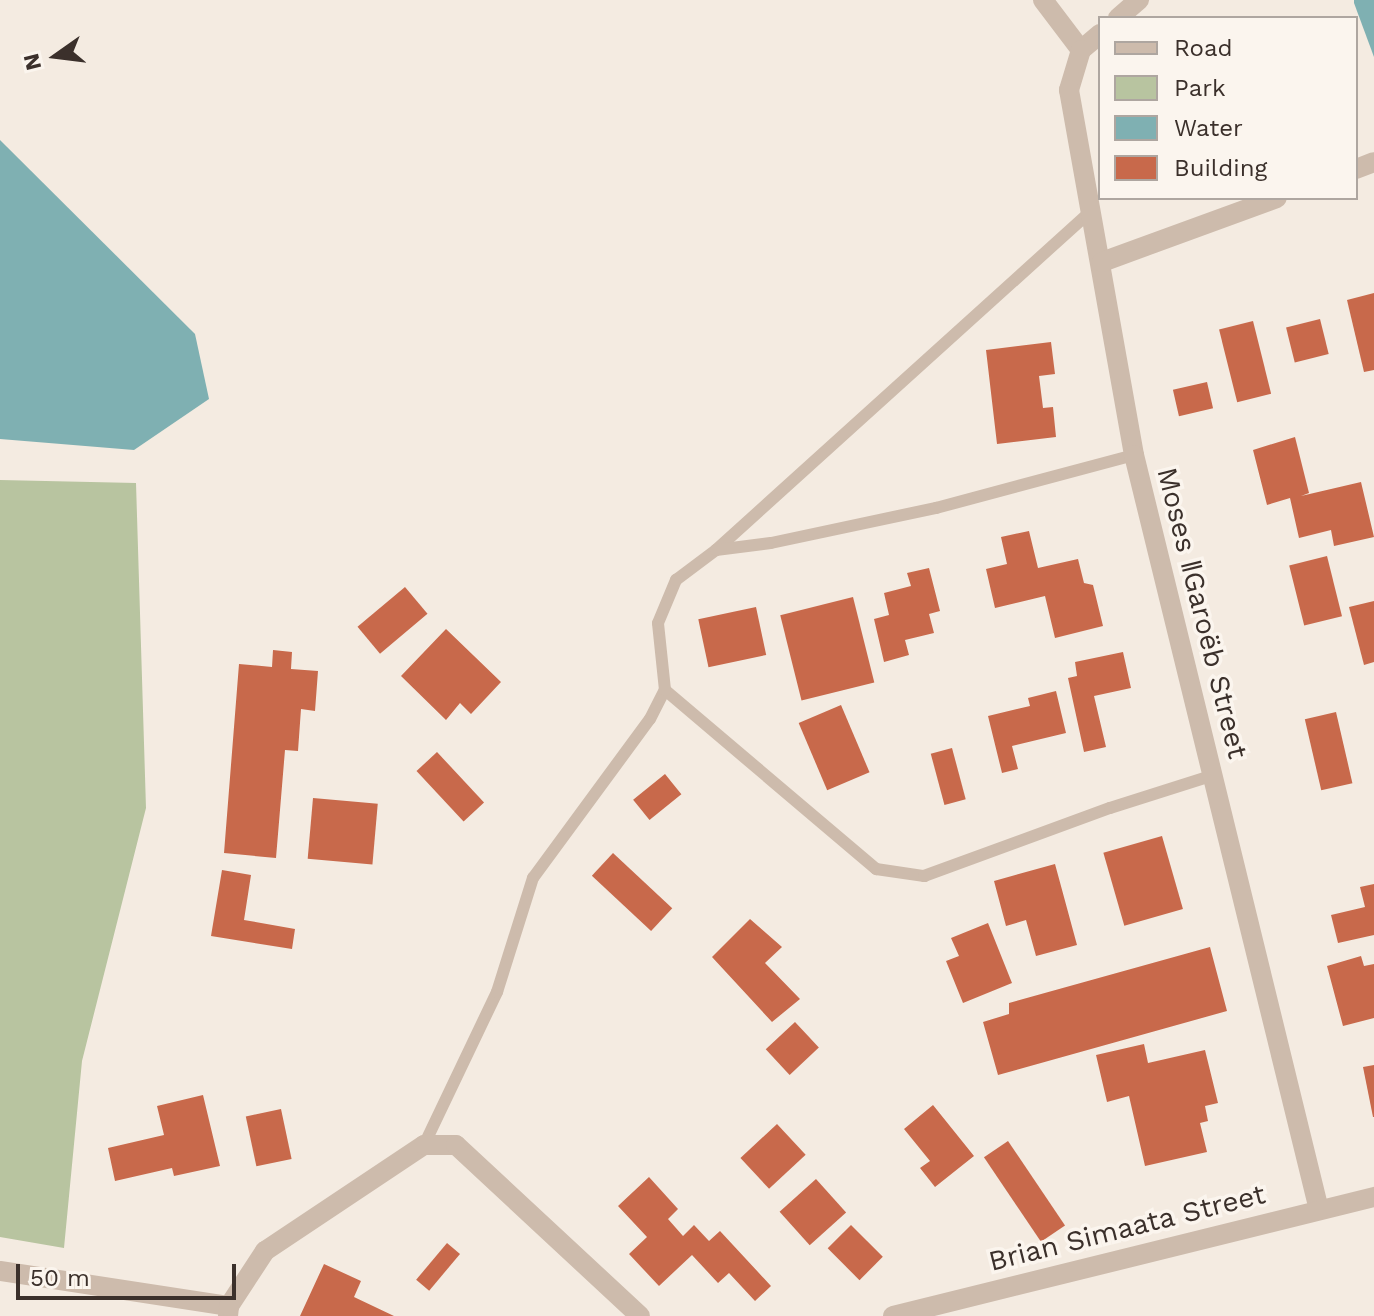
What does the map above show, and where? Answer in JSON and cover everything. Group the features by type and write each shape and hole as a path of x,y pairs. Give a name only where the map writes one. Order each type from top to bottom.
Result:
{"street":[{"path":"1043,0 1081,50 1098,36"},
{"path":"1120,16 1139,0"},
{"name":"Moses ǁGaroëb Street","path":"1081,50 1069,90 1134,455 1319,1210"},
{"path":"1102,262 1272,200"},
{"path":"0,1271 229,1311 265,1251 424,1145 456,1145 640,1316"},
{"name":"Brian Simaata Street","path":"893,1316 957,1308 1374,1197"}],"lane":[{"path":"424,1145 497,992 533,878 650,719 665,690 658,623 676,580 716,550 1091,211"},
{"path":"716,550 771,543 936,508 1134,455"},
{"path":"665,690 876,869 924,876 1110,808 1214,775"}],"green space":[{"path":"0,480 136,483 146,808 82,1061 64,1248 0,1237"}],"water":[{"path":"1354,0 1374,0 1374,57 1354,3"},
{"path":"0,140 195,334 209,399 134,450 0,439"}],"building":[{"path":"1374,293 1374,370 1364,372 1347,300"},
{"path":"1320,319 1329,354 1295,362 1286,327"},
{"path":"1253,321 1271,394 1237,402 1219,329"},
{"path":"1051,342 1055,374 1039,376 1043,408 1053,407 1056,437 997,444 986,350"},
{"path":"1207,382 1213,408 1179,416 1173,390"},
{"path":"1295,437 1309,493 1301,496 1361,482 1374,537 1334,546 1331,530 1299,538 1290,498 1267,505 1253,450"},
{"path":"1029,531 1038,568 1078,559 1084,583 1093,585 1103,626 1055,638 1045,596 995,608 986,569 1007,564 1001,537"},
{"path":"1327,556 1342,616 1304,626 1289,565"},
{"path":"929,568 940,611 929,614 934,633 905,640 909,655 884,662 874,619 889,615 884,593 911,586 907,573"},
{"path":"405,587 427,614 380,654 358,627"},
{"path":"853,597 874,682 802,701 780,615"},
{"path":"1374,601 1374,662 1364,665 1349,607"},
{"path":"756,607 766,655 708,667 698,619"},
{"path":"446,629 501,682 471,714 460,703 446,720 401,676"},
{"path":"273,650 292,652 291,669 318,671 315,711 301,709 298,751 285,750 276,858 224,853 239,664 272,667"},
{"path":"1123,652 1131,688 1094,696 1106,747 1084,752 1068,678 1077,676 1075,662"},
{"path":"1056,691 1066,733 1012,746 1018,769 1002,773 988,716 1030,706 1028,698"},
{"path":"841,705 870,772 827,790 799,723"},
{"path":"1336,712 1352,783 1321,790 1305,719"},
{"path":"952,748 966,799 944,805 931,754"},
{"path":"437,752 484,802 464,822 417,771"},
{"path":"665,774 681,794 649,820 633,800"},
{"path":"313,798 378,804 372,864 308,859"},
{"path":"1162,836 1183,909 1124,926 1103,853"},
{"path":"613,853 672,908 651,931 592,876"},
{"path":"1055,864 1077,945 1036,956 1026,920 1006,926 994,881"},
{"path":"222,870 251,875 244,920 295,929 292,949 211,936"},
{"path":"1374,884 1374,935 1338,943 1331,915 1365,907 1360,887"},
{"path":"750,919 782,947 765,963 800,999 772,1022 712,957"},
{"path":"988,923 1012,983 963,1003 946,961 959,956 951,938"},
{"path":"1210,947 1227,1011 998,1075 983,1022 1009,1014 1009,1003"},
{"path":"1361,956 1364,966 1374,964 1374,1018 1343,1026 1327,966"},
{"path":"795,1022 819,1048 790,1075 766,1049"},
{"path":"1144,1044 1148,1063 1205,1050 1218,1103 1205,1106 1208,1121 1200,1123 1207,1152 1145,1166 1129,1096 1107,1102 1096,1055"},
{"path":"1374,1065 1374,1117 1373,1117 1363,1067"},
{"path":"203,1095 220,1166 174,1176 172,1168 115,1181 108,1148 164,1135 157,1106"},
{"path":"933,1105 974,1156 935,1187 920,1168 930,1161 904,1129"},
{"path":"281,1109 292,1159 256,1166 246,1116"},
{"path":"777,1124 806,1155 769,1189 740,1158"},
{"path":"1008,1141 1065,1226 1041,1242 984,1157"},
{"path":"649,1177 678,1209 668,1219 683,1236 694,1225 709,1241 720,1231 771,1286 755,1301 729,1273 718,1283 692,1255 659,1286 629,1254 647,1237 618,1206"},
{"path":"816,1179 846,1212 810,1245 780,1212"},
{"path":"851,1225 883,1257 859,1280 828,1248"},
{"path":"447,1243 460,1254 429,1291 416,1280"},
{"path":"324,1264 361,1281 354,1297 394,1316 300,1316"}]}
